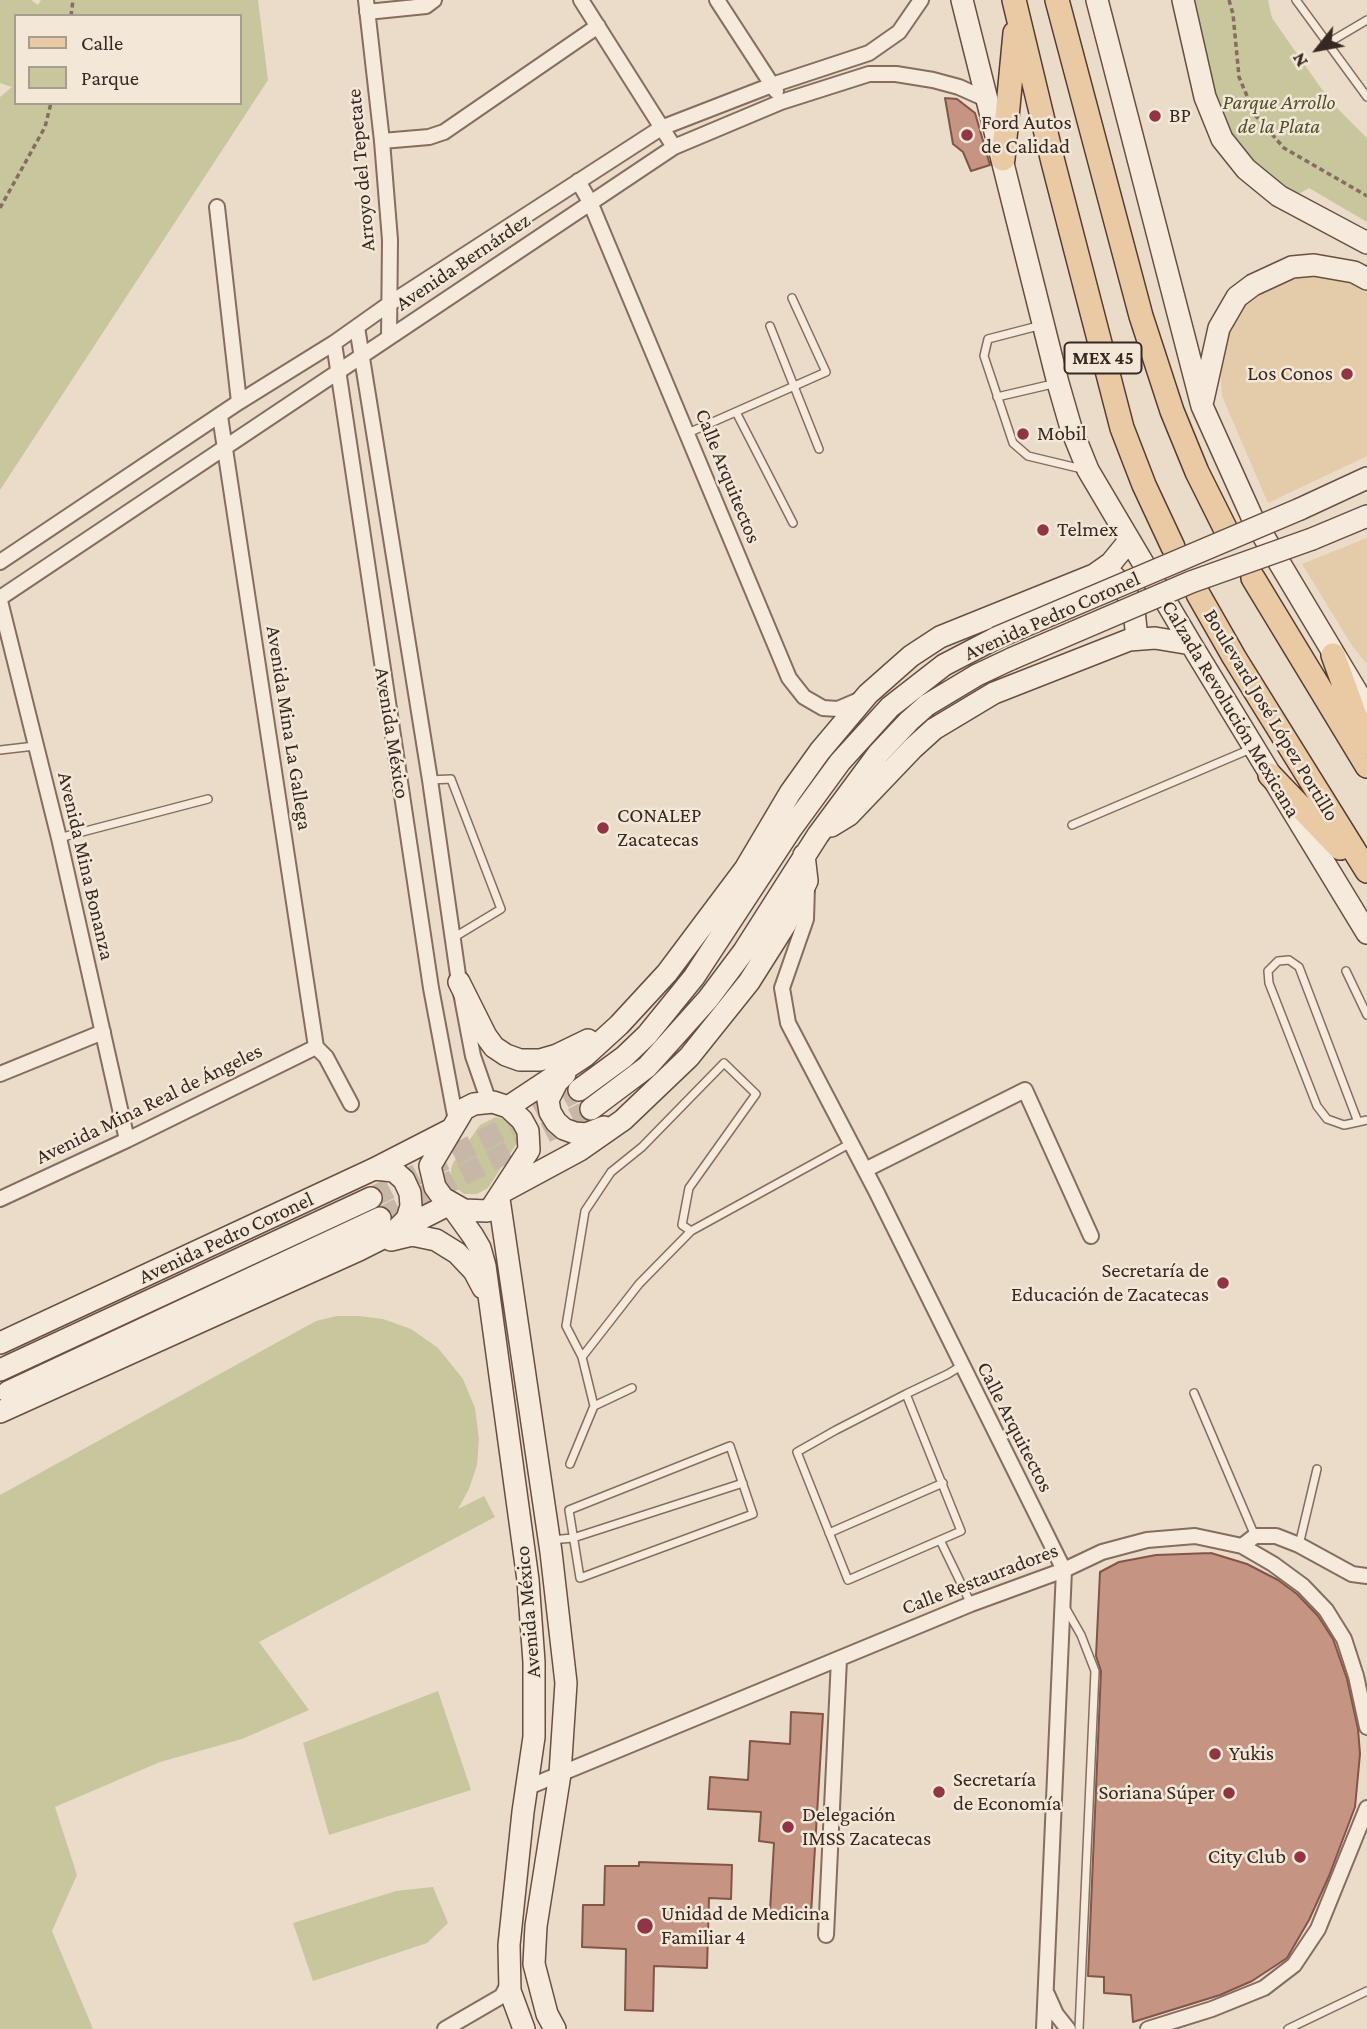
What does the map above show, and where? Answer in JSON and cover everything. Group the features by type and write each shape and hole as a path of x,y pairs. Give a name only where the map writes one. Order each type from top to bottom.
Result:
{"main road":[{"name":"MEX 45","path":"1057,0 1141,316 1172,411 1197,472 1225,528"},
{"name":"MEX 45","path":"1015,6 1122,428 1144,485 1173,547"},
{"path":"1003,159 1015,6"},
{"path":"1254,578 1367,766"},
{"name":"Boulevard José López Portillo","path":"1198,594 1367,871"},
{"path":"1333,655 1367,750"},
{"path":"1269,775 1329,834 1367,880"}],"street":[{"path":"366,6 426,6 434,0"},
{"path":"581,0 674,147"},
{"path":"717,0 781,102"},
{"name":"Avenida Bernárdez","path":"0,562 239,402 334,343 389,304 661,128 772,85 869,53 899,32 921,0"},
{"name":"Calzada Revolución Mexicana","path":"962,0 1058,383 1088,470 1269,775 1367,933"},
{"path":"1097,0 1202,406 1252,517 1367,709"},
{"path":"1182,0 1205,97 1222,139 1247,169 1279,196 1367,243"},
{"name":"Arroyo del Tepetate","path":"366,6 382,141 390,240 389,337"},
{"path":"382,141 429,137 444,132 598,26"},
{"name":"Avenida Bernárdez","path":"0,600 224,446 362,357 674,147 781,102 869,74 933,80 959,87 988,100"},
{"name":"Calle Arquitectos","path":"578,181 590,202 789,678 804,697 823,708 838,709 869,694"},
{"path":"217,207 239,402"},
{"path":"1202,406 1219,328 1237,298 1253,285 1292,267 1314,265 1354,272 1367,279"},
{"name":"Avenida México","path":"357,327 430,780 459,982 473,1056 498,1104"},
{"name":"Avenida México","path":"334,343 430,988 453,1125"},
{"name":"Avenida Mina La Gallega","path":"220,416 316,1047"},
{"name":"Avenida Pedro Coronel","path":"579,1090 624,1057 647,1035 694,977 791,829 840,762 890,707 944,665 996,638 1300,509 1362,479"},
{"name":"Avenida Pedro Coronel","path":"591,1109 647,1067 708,999 744,951 818,835 878,754 909,721 950,690 1011,659 1191,582 1364,518"},
{"path":"745,869 797,782 820,751 869,694 911,656 940,637 1094,575 1105,568 1129,541"},
{"path":"1105,568 1123,585 1134,610 1137,639"},
{"name":"Avenida Mina Bonanza","path":"0,600 59,838 127,1140"},
{"path":"818,835 849,815 934,729 994,694 1045,672 1137,639 1156,638 1191,644"},
{"path":"1333,655 1367,680"},
{"name":"Avenida Pedro Coronel","path":"498,1104 585,1056 667,973 745,869 791,829"},
{"path":"501,1195 580,1150 622,1119 689,1057 723,1017 785,925 807,881 804,855"},
{"name":"Calle Arquitectos","path":"807,881 806,919 782,988 788,1023 865,1170 1064,1570 1044,2029"},
{"path":"459,982 486,1036 506,1055 520,1060 540,1060 557,1055 618,1025"},
{"path":"0,1074 103,1032"},
{"path":"316,1047 326,1057 351,1104"},
{"name":"Avenida Mina Real de Ángeles","path":"0,1199 316,1047"},
{"path":"585,1056 557,1082 550,1093 550,1112 564,1129 575,1133 586,1134 622,1119"},
{"path":"865,1170 1025,1090 1091,1236"},
{"path":"474,1104 498,1104 522,1120 528,1131 529,1150 501,1195 487,1210 464,1210 450,1204 435,1186 430,1166 464,1109 474,1104"},
{"name":"Avenida Pedro Coronel","path":"0,1343 374,1169 453,1125"},
{"path":"374,1169 394,1171 404,1180 410,1192 411,1206 407,1219 397,1229 383,1227"},
{"name":"Avenida México","path":"501,1195 550,1540 566,1683 560,1773 536,1926 534,1964 547,2014 555,2029"},
{"name":"Avenida Pedro Coronel","path":"0,1370 371,1198"},
{"path":"0,1396 172,1314 383,1227 450,1204"},
{"name":"Avenida México","path":"450,1204 480,1248 485,1266 528,1580 534,1662 534,1737 509,1945 510,1990 524,2029"},
{"path":"359,1250 383,1227"},
{"path":"0,1412 359,1250 412,1236 436,1240 457,1253 474,1271 488,1298"},
{"name":"Calle Restauradores","path":"526,1788 971,1604 1064,1570 1102,1552 1147,1540 1195,1536 1242,1546 1273,1563 1303,1586 1326,1610 1344,1639 1356,1676 1367,1727"},
{"path":"1242,1546 1255,1536 1276,1536 1299,1545 1352,1574 1367,1576"},
{"path":"826,1936 839,1659"},
{"path":"1148,2029 1212,2009 1264,1988 1294,1965 1318,1929 1367,1808"},
{"path":"445,2029 502,1996 510,1978"},
{"path":"1046,1992 1056,2014 1068,2029"}],"lane":[{"path":"1296,0 1367,97"},
{"path":"1328,43 1367,20"},
{"path":"688,433 826,372 792,298"},
{"path":"1043,325 988,340 984,356 1013,443 1028,456 1088,470"},
{"path":"770,326 819,449"},
{"path":"998,397 1058,383"},
{"path":"736,412 793,523"},
{"path":"0,750 36,746"},
{"path":"1072,825 1253,748"},
{"path":"430,780 451,779 501,909 453,938"},
{"path":"59,838 208,799"},
{"path":"1358,1122 1299,967 1289,960 1278,961 1268,971 1269,983 1317,1106 1327,1119 1343,1125 1358,1122 1367,1120"},
{"path":"1346,971 1367,1015"},
{"path":"570,1464 594,1406 582,1357 566,1326 585,1211 611,1172 642,1147 724,1063 756,1094 689,1188 682,1225 691,1231"},
{"path":"582,1357 639,1284 691,1231 851,1143"},
{"path":"906,1394 961,1531 848,1580 797,1452 906,1394 961,1366"},
{"path":"594,1406 632,1388"},
{"path":"1194,1393 1255,1536"},
{"path":"730,1446 744,1483 752,1514 580,1578 569,1510 730,1446"},
{"path":"1299,1545 1317,1469"},
{"path":"550,1540 573,1538 744,1483"},
{"path":"829,1533 943,1483"},
{"path":"940,1540 971,1604"},
{"path":"1063,1604 1082,1635 1095,1671 1079,2029"},
{"path":"1289,2029 1367,1992"}],"path":[{"path":"1229,0 1233,14 1238,77 1255,116 1284,148 1367,196"},
{"path":"0,208 45,127 50,105"}],"green space":[{"path":"0,0 31,0 38,5 41,0 258,0 268,80 0,490 0,97 12,87 0,83"},
{"name":"Parque Arrollo de la Plata","path":"1189,0 1268,0 1272,18 1330,101 1367,138 1367,222 1309,188 1295,196 1252,163 1231,137 1213,102"},
{"path":"496,1117 512,1124 516,1130 517,1143 488,1188 477,1194 464,1194 451,1181 453,1163 480,1125"},
{"path":"337,1316 383,1319 411,1329 438,1348 463,1379 475,1408 479,1439 477,1465 469,1489 458,1509 484,1496 495,1517 259,1642 309,1710 242,1739 160,1762 55,1807 77,1875 52,1931 93,2029 0,2029 0,1495 316,1321"},
{"path":"438,1691 471,1790 329,1835 303,1743"},
{"path":"433,1887 448,1923 427,1943 313,1981 293,1923 396,1891"}],"sand":[{"path":"1306,275 1339,277 1367,289 1367,456 1268,503 1222,396 1220,362 1228,331 1247,303 1274,284"},
{"path":"1367,538 1367,664 1353,647 1302,564"}],"building":[{"name":"Ford Autos de Calidad","path":"945,98 957,99 975,113 990,165 971,171 963,152 953,144"},
{"path":"1211,1553 1247,1564 1278,1580 1297,1594 1318,1616 1333,1639 1347,1679 1358,1729 1360,1754 1355,1807 1329,1876 1309,1920 1287,1958 1252,1981 1220,1995 1133,2022 1131,1995 1104,1993 1104,1977 1088,1976 1101,1671 1096,1656 1100,1572 1119,1562 1156,1555"},
{"name":"Delegación IMSS Zacatecas","path":"791,1712 823,1714 811,1914 770,1911 774,1843 759,1841 761,1812 708,1809 710,1777 748,1780 750,1741 790,1744"},
{"name":"Unidad de Medicina Familiar 4","path":"639,1862 732,1865 731,1899 709,1898 707,1968 654,1966 653,2011 625,2010 626,1949 582,1947 583,1905 604,1905 605,1866 639,1866"}],"tunnel":[{"path":"371,1198 579,1090"},
{"path":"380,1218 591,1109"}],"place":[{"name":"BP","path":"1155,116"},
{"name":"Ford Autos de Calidad","path":"967,135"},
{"name":"Los Conos","path":"1347,374"},
{"name":"Mobil","path":"1023,434"},
{"name":"Telmex","path":"1043,530"},
{"name":"CONALEP Zacatecas","path":"603,828"},
{"name":"Secretaría de Educación de Zacatecas","path":"1223,1283"},
{"name":"Yukis","path":"1215,1754"},
{"name":"Secretaría de Economía","path":"939,1792"},
{"name":"Soriana Súper","path":"1229,1793"},
{"name":"Delegación IMSS Zacatecas","path":"788,1827"},
{"name":"City Club","path":"1300,1857"},
{"name":"Unidad de Medicina Familiar 4","path":"645,1926"}]}
